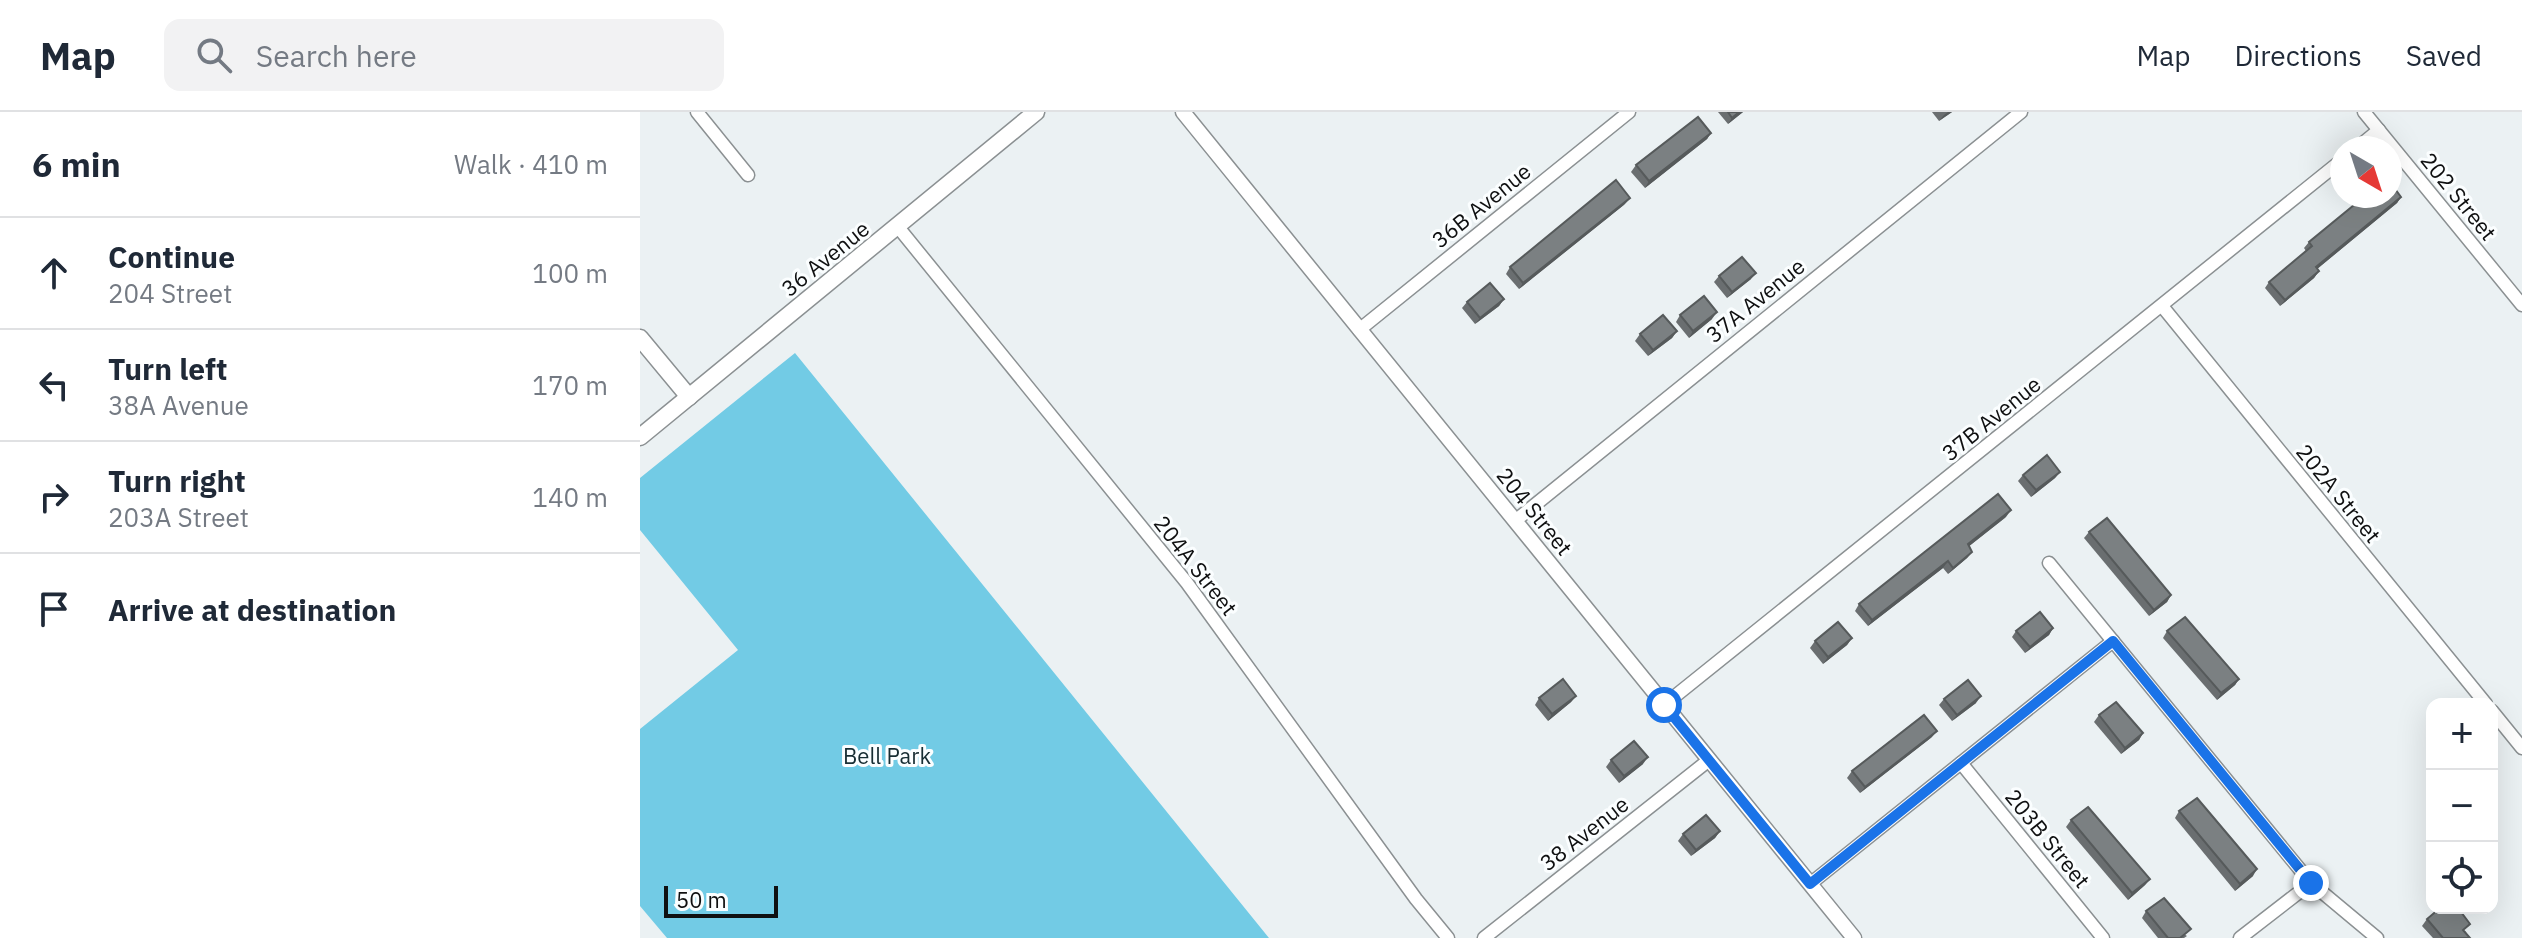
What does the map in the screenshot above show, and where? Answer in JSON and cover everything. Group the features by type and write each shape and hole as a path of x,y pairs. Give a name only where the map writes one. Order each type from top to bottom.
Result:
{"main road":[{"name":"36 Avenue","path":"640,437 1036,112"},
{"path":"640,338 689,397"}],"street":[{"path":"697,112 748,175"},
{"name":"204 Street","path":"1183,112 1854,938"},
{"name":"36B Avenue","path":"1359,330 1629,112"},
{"name":"37A Avenue","path":"1515,521 2021,112"},
{"name":"202 Street","path":"2364,112 2522,305"},
{"path":"2372,136 2379,130"},
{"name":"37B Avenue","path":"1664,705 2330,170"},
{"name":"204A Street","path":"898,227 1187,583 1416,899 1448,938"},
{"name":"202A Street","path":"2162,306 2481,698"},
{"path":"2049,563 2311,883 2377,938"},
{"path":"1810,884 2113,641"},
{"path":"2498,718 2522,748"},
{"name":"38 Avenue","path":"1484,938 1709,760"},
{"name":"203B Street","path":"1961,763 2103,938"},
{"path":"2240,938 2311,883"}],"green space":[{"name":"Bell Park","path":"795,353 1269,938 667,938 640,906 640,729 738,650 640,530 640,478"}],"building":[{"path":"1698,117 1711,133 1649,181 1636,165"},
{"path":"1616,180 1630,198 1523,283 1510,267"},
{"path":"2350,208 2388,208 2316,267 2319,271 2285,300 2269,282 2312,246 2309,242"},
{"path":"1742,257 1756,273 1732,292 1719,276"},
{"path":"1490,283 1504,299 1480,318 1467,302"},
{"path":"1704,296 1717,312 1693,331 1680,315"},
{"path":"1663,315 1677,331 1653,350 1640,334"},
{"path":"2047,455 2060,472 2036,490 2023,475"},
{"path":"1998,494 2011,510 1968,544 1972,552 1953,568 1948,561 1872,620 1859,604"},
{"path":"2107,518 2171,595 2154,610 2089,532"},
{"path":"2040,612 2053,628 2030,647 2016,631"},
{"path":"2185,617 2239,679 2221,693 2167,631"},
{"path":"1838,622 1852,638 1828,657 1815,641"},
{"path":"1563,679 1576,696 1552,714 1539,698"},
{"path":"1968,680 1981,696 1957,715 1944,699"},
{"path":"2116,702 2143,733 2125,748 2099,715"},
{"path":"1924,715 1937,731 1865,787 1852,771"},
{"path":"1634,741 1648,757 1624,776 1611,760"},
{"path":"2197,798 2257,869 2240,884 2179,811"},
{"path":"2088,807 2150,879 2132,893 2071,820"},
{"path":"1706,815 1720,831 1696,850 1683,834"},
{"path":"2164,898 2191,929 2180,938 2168,938 2146,911"},
{"path":"2433,914 2462,914 2470,924 2463,930 2470,938 2443,938 2427,919"}],"route":[{"path":"1664,705 1810,884 2113,641 2311,883"}]}
